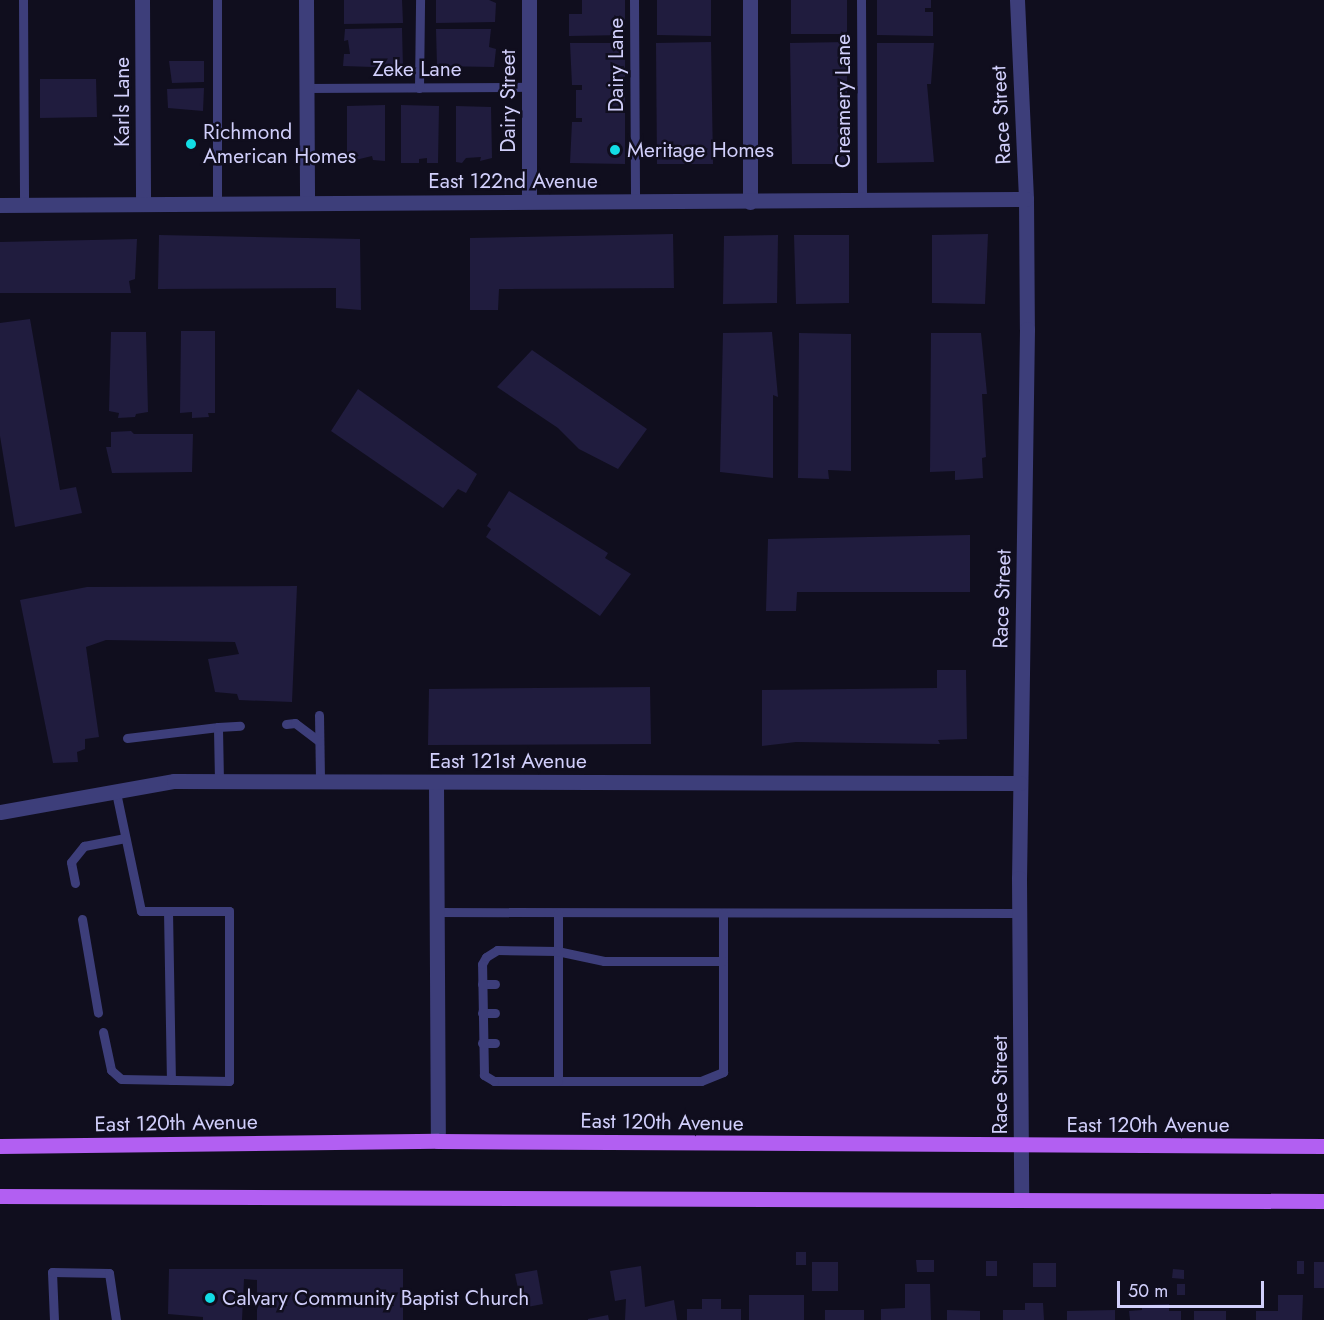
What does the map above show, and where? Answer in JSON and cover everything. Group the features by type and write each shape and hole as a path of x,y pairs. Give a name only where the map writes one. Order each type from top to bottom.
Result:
{"main road":[{"name":"East 120th Avenue","path":"0,1146 438,1140 1022,1146 1324,1146"},
{"path":"0,1197 1324,1201"}],"street":[{"name":"Karls Lane","path":"142,0 143,204"},
{"path":"306,0 307,204"},
{"name":"Dairy Street","path":"529,0 529,201"},
{"path":"750,0 750,202"},
{"name":"Race Street","path":"1017,0 1026,199 1028,469 1020,783 1021,1199"},
{"name":"East 122nd Avenue","path":"0,205 529,201 861,202 1026,199"},
{"name":"East 121st Avenue","path":"0,812 174,781 1020,783"},
{"path":"436,782 438,1140"}],"lane":[{"path":"23,0 24,205"},
{"path":"217,204 218,0"},
{"path":"419,88 420,0"},
{"name":"Dairy Lane","path":"634,0 635,201"},
{"name":"Creamery Lane","path":"861,0 861,202"},
{"name":"Zeke Lane","path":"306,88 529,87"},
{"path":"319,715 320,782"},
{"path":"286,724 295,723 319,741"},
{"path":"127,738 240,726"},
{"path":"218,727 219,782"},
{"path":"103,1032 111,1070 121,1079 229,1081 229,911 141,911 116,792"},
{"path":"75,883 71,862 84,846 125,838"},
{"path":"168,911 171,1080"},
{"path":"437,912 1019,913"},
{"path":"558,913 553,984 558,1081"},
{"path":"723,913 723,962 723,1072 701,1081 558,1081 488,1079 482,1070 482,964 491,953 557,951 604,960 723,962"},
{"path":"82,919 98,1012"},
{"path":"482,984 495,984"},
{"path":"482,1012 495,1012"},
{"path":"482,1043 495,1043"},
{"path":"54,1320 52,1272 110,1273 116,1320"}],"building":[{"path":"344,0 402,0 403,23 344,24"},
{"path":"436,0 489,0 496,3 495,22 436,23"},
{"path":"582,0 625,0 625,35 569,36 569,14 582,14"},
{"path":"657,0 711,0 711,36 657,35"},
{"path":"791,0 847,0 847,34 791,34"},
{"path":"877,0 931,0 931,8 925,8 925,12 933,12 933,36 877,35"},
{"path":"402,28 403,68 343,66 344,54 350,54 348,40 344,41 345,29"},
{"path":"436,29 491,29 489,47 496,49 494,67 437,66"},
{"path":"711,42 713,164 657,164 656,43"},
{"path":"847,42 847,164 792,164 790,43"},
{"path":"570,43 625,43 625,164 570,163 572,122 582,122 582,118 576,118 576,90 582,90 582,85 572,85"},
{"path":"877,43 934,43 931,84 927,84 934,162 877,163"},
{"path":"169,61 204,61 204,82 172,83"},
{"path":"40,79 96,79 97,117 40,118"},
{"path":"204,88 203,111 168,108 167,89"},
{"path":"385,105 385,161 373,160 372,156 347,162 347,106"},
{"path":"401,105 439,106 438,163 427,163 427,158 419,159 419,163 401,163"},
{"path":"456,106 491,107 492,158 480,161 481,157 466,158 462,163 456,162"},
{"path":"673,234 674,288 499,289 498,310 470,310 470,238"},
{"path":"988,234 985,304 932,303 932,235"},
{"path":"159,235 360,239 361,310 336,308 336,288 158,289"},
{"path":"778,235 777,303 723,304 724,236"},
{"path":"794,235 849,235 849,303 796,304"},
{"path":"137,239 135,279 129,281 131,293 0,293 0,242"},
{"path":"30,319 60,490 76,487 82,513 15,527 0,436 0,323"},
{"path":"181,331 215,331 215,413 208,413 209,417 192,418 192,412 180,413"},
{"path":"111,332 146,332 148,412 136,414 135,417 118,418 119,413 109,411"},
{"path":"772,332 778,397 773,395 773,478 720,472 723,333"},
{"path":"799,333 851,334 851,471 828,470 829,479 798,478"},
{"path":"931,333 981,333 987,394 982,394 986,457 982,458 983,478 955,480 955,471 930,472"},
{"path":"532,350 647,429 618,469 579,449 558,428 497,387"},
{"path":"358,389 477,474 466,493 458,489 443,508 331,431"},
{"path":"131,431 134,434 193,434 192,472 112,473 106,447 111,447 111,432"},
{"path":"509,491 608,553 605,558 631,574 600,616 486,537 491,529 487,526"},
{"path":"970,535 970,592 797,592 796,611 766,611 768,539"},
{"path":"297,586 292,702 239,700 237,694 215,692 208,659 239,654 235,642 106,640 86,647 99,737 85,739 85,749 77,752 78,762 53,763 20,600 87,587"},
{"path":"937,670 966,670 967,739 938,740 940,744 796,742 762,746 762,690 937,688"},
{"path":"650,687 651,744 428,745 429,689"},
{"path":"796,1252 806,1252 806,1265 796,1265"},
{"path":"916,1260 934,1260 934,1272 917,1272"},
{"path":"986,1261 997,1261 997,1276 986,1276"},
{"path":"1297,1261 1304,1261 1304,1274 1297,1274"},
{"path":"812,1262 838,1262 838,1291 812,1291"},
{"path":"1314,1262 1324,1262 1324,1288 1314,1288"},
{"path":"1033,1263 1056,1263 1056,1287 1033,1287"},
{"path":"641,1266 645,1307 674,1300 677,1320 625,1320 626,1299 615,1301 610,1271"},
{"path":"169,1269 403,1269 403,1320 257,1320 257,1280 244,1279 242,1320 203,1320 203,1317 168,1314"},
{"path":"1173,1269 1184,1270 1184,1279 1172,1278"},
{"path":"537,1270 543,1304 522,1308 515,1274"},
{"path":"905,1284 930,1284 931,1320 881,1320 881,1309 905,1308"},
{"path":"1177,1284 1185,1284 1185,1295 1177,1295"},
{"path":"749,1295 804,1295 804,1320 749,1320"},
{"path":"1278,1295 1303,1295 1302,1320 1256,1320 1256,1311 1278,1311"},
{"path":"702,1299 721,1299 721,1309 741,1309 741,1320 687,1320 687,1309 702,1309"},
{"path":"1025,1303 1043,1303 1044,1320 1003,1320 1003,1310 1025,1310"},
{"path":"1169,1304 1169,1311 1181,1311 1181,1320 1130,1320 1129,1311 1142,1310 1142,1305"},
{"path":"825,1310 864,1310 864,1320 825,1320"},
{"path":"947,1310 980,1311 980,1320 947,1320"},
{"path":"1115,1310 1115,1320 1067,1320 1067,1311"},
{"path":"1194,1311 1226,1311 1226,1320 1194,1320"},
{"path":"608,1315 609,1320 588,1320 588,1319"}],"place":[{"name":"Richmond American Homes","path":"191,144"},
{"name":"Meritage Homes","path":"615,150"},
{"name":"Calvary Community Baptist Church","path":"210,1298"}]}
